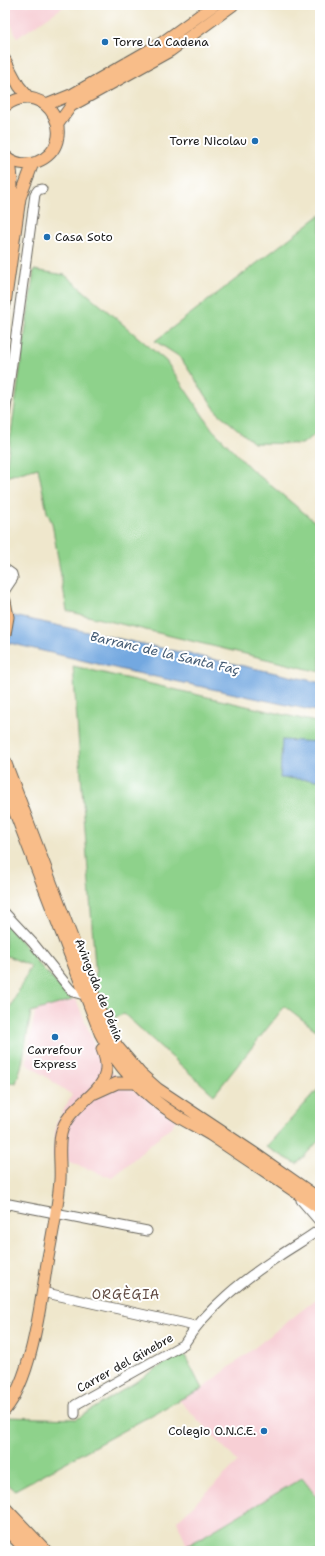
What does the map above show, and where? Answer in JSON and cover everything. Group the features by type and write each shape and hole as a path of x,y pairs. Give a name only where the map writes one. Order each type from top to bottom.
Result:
{"highway":[{"path":"5,1509 45,1551"},
{"path":"5,1527 28,1551"}],"main road":[{"path":"46,105 67,97 160,44 214,5"},
{"path":"58,124 71,106 170,51 233,5"},
{"path":"5,60 18,86 29,98 46,105 56,117 58,124 58,133 53,148 48,155 33,163 18,163 7,158"},
{"path":"5,106 16,99 29,98"},
{"path":"5,243 12,184 12,172 7,158"},
{"path":"5,304 20,198 33,163"},
{"path":"5,634 8,624 6,605"},
{"name":"Avinguda de Dénia","path":"5,762 103,1019 117,1046 140,1073 158,1090 280,1171 320,1200"},
{"name":"Avinguda de Dénia","path":"5,787 67,946 84,995 100,1033 122,1070 150,1097 178,1117 207,1133 320,1209"},
{"path":"95,1091 105,1078 108,1068 100,1033"},
{"path":"5,1410 20,1386 27,1366 56,1212 60,1180 61,1135 66,1121 76,1108 122,1070 131,1072 167,1101 178,1103"},
{"path":"95,1091 117,1083 134,1083"}],"street":[{"path":"5,415 35,194 38,190 42,189"},
{"path":"5,569 12,574 12,578 5,590"},
{"path":"5,914 33,943 70,989 73,992 84,995"},
{"name":"Avinguda de Dénia","path":"280,1171 292,1174 320,1193"},
{"name":"Avinguda de Dénia","path":"295,1192 320,1222"},
{"path":"5,1207 9,1204 147,1231"},
{"name":"Carrer del Ginebre","path":"75,1414 75,1405 184,1344 195,1326 254,1273 320,1228"},
{"path":"42,1292 195,1326"}],"shaded area":[{"path":"5,5 66,5 17,38 5,9"},
{"path":"76,999 103,1066 176,1120 171,1127 112,1178 53,1156 56,1124 72,1095 26,1063 35,1011"},
{"name":"Colegio O.N.C.E.","path":"320,1296 320,1501 302,1478 187,1546 177,1521 238,1462 179,1400 202,1389"}],"green space":[{"path":"320,215 320,431 302,444 254,443 217,412 180,357 155,341"},
{"path":"34,270 65,275 166,361 212,429 251,469 320,526 320,672 67,611 52,523 47,512 38,468 5,477"},
{"path":"73,666 320,723 320,1027 317,1031 285,1006 214,1095 124,1014 110,1019 97,993"},
{"path":"5,924 35,957 34,959 72,1000 31,1012 22,1064 16,1083 5,1082 5,1018 31,966 5,955"},
{"path":"320,1087 320,1139 297,1164 266,1147"},
{"path":"183,1352 202,1389 179,1400 15,1490 5,1482 5,1417 77,1419"},
{"path":"302,1478 320,1501 320,1551 193,1551 187,1546"}],"water":[{"name":"Barranc de la Santa Faç","path":"5,614 317,682 320,683 320,712 123,670 5,642"},
{"path":"282,740 320,742 318,780 280,778"}],"place":[{"name":"Torre La Cadena","path":"105,42"},
{"name":"Torre Nicolau","path":"255,141"},
{"name":"Casa Soto","path":"47,237"},
{"name":"Carrefour Express","path":"55,1037"},
{"name":"Colegio O.N.C.E.","path":"264,1431"}],"district":[{"name":"ORGÈGIA","path":"126,1294"}]}
